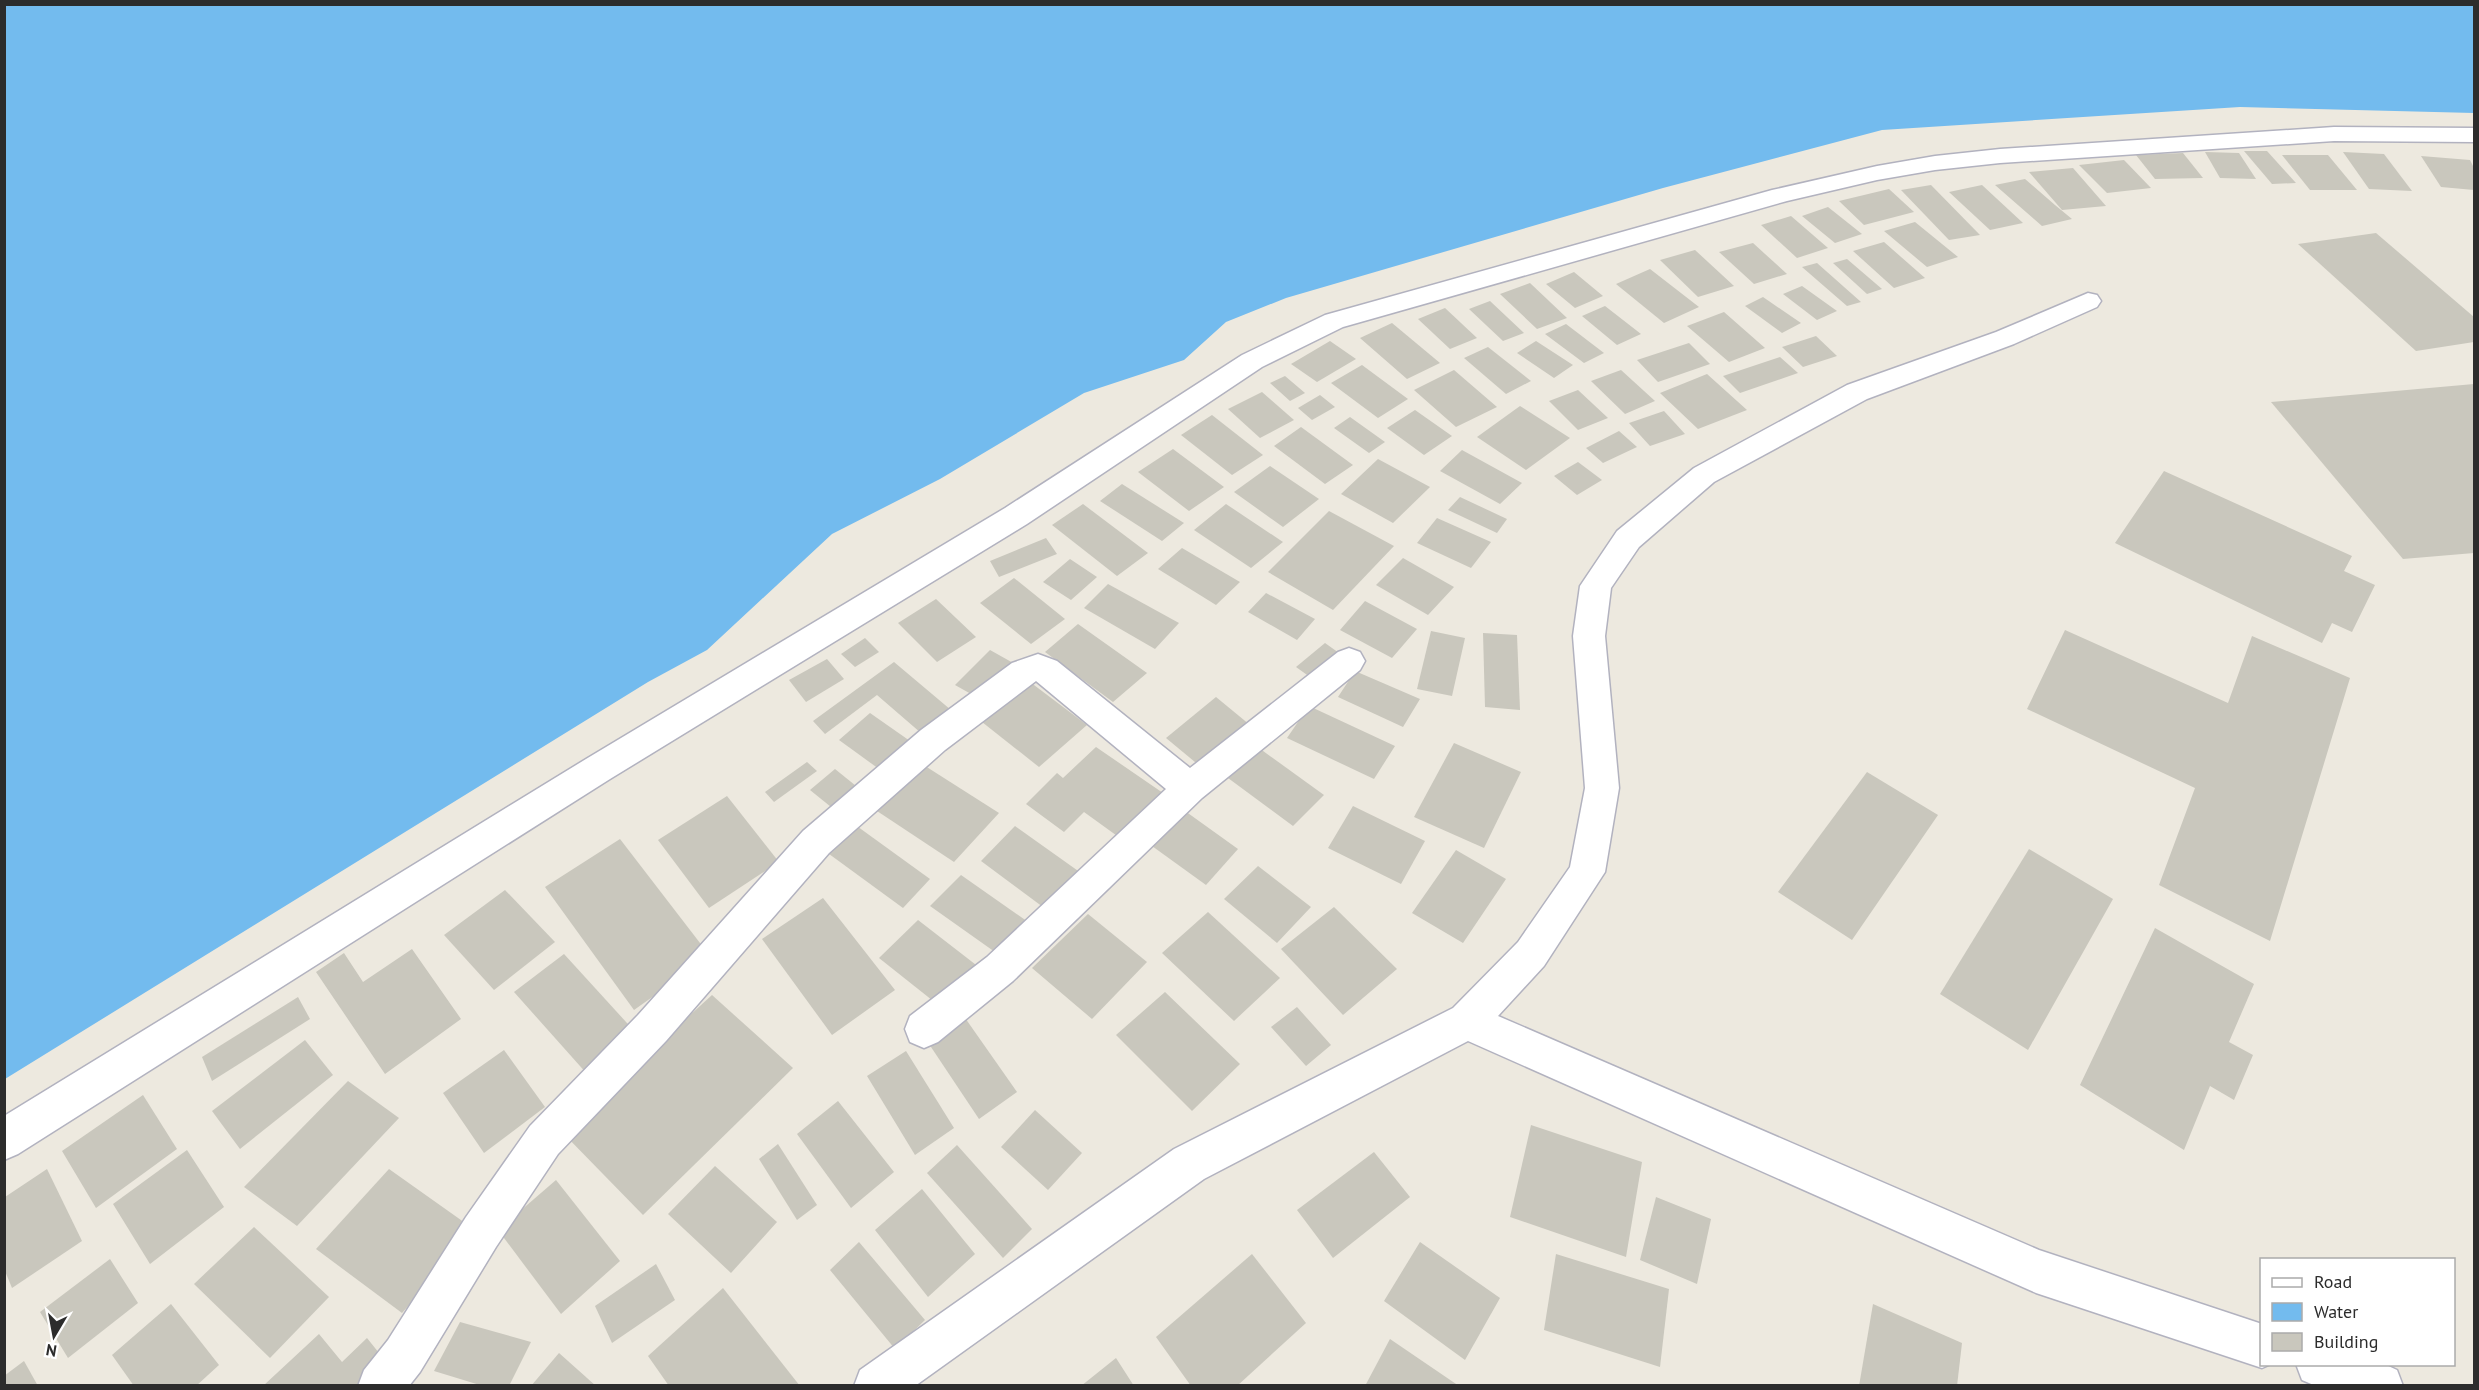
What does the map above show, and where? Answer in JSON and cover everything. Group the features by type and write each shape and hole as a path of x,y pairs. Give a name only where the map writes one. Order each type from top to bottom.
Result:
{"street":[{"path":"4,1140 588,775 1016,516 1252,361 1334,321 1781,195 1877,172 1935,163 2334,134 2475,135"},
{"path":"876,1386 1189,1164 1467,1021 1532,954 1587,872 1602,788 1589,636 1596,586 1628,539 1704,475 1857,392 2005,338 2088,301"},
{"path":"924,1029 1000,969 1190,788 1348,661"},
{"path":"380,1386 404,1356 481,1232 544,1140 652,1028 816,842 933,740 1024,672 1038,667 1045,670 1190,788"},
{"path":"1467,1021 2036,1270 2260,1345"},
{"path":"2321,1366 2381,1386"}],"water":[{"path":"5,4 2474,4 2474,113 2240,107 1882,130 1663,188 1286,298 1226,322 1184,360 1084,393 940,479 832,534 707,650 648,682 5,1079"}],"building":[{"path":"2244,151 2267,151 2296,183 2272,184"},
{"path":"2205,152 2239,153 2256,179 2220,178"},
{"path":"2343,152 2384,154 2412,191 2369,189"},
{"path":"2183,153 2203,178 2155,179 2136,155"},
{"path":"2282,155 2328,155 2357,190 2310,190"},
{"path":"2421,156 2470,160 2474,168 2474,190 2441,187"},
{"path":"2124,160 2151,188 2107,193 2079,165"},
{"path":"2073,168 2106,206 2062,210 2029,172"},
{"path":"2025,179 2072,219 2042,226 1995,185"},
{"path":"1931,185 1980,235 1949,240 1901,190"},
{"path":"1982,185 2023,223 1990,230 1949,192"},
{"path":"1889,189 1914,212 1864,225 1839,201"},
{"path":"1828,207 1862,234 1835,243 1802,216"},
{"path":"1791,216 1828,248 1797,258 1761,225"},
{"path":"1915,222 1958,257 1927,267 1884,231"},
{"path":"2376,233 2474,317 2474,342 2416,351 2298,244"},
{"path":"1884,242 1925,278 1894,288 1853,251"},
{"path":"1753,243 1787,274 1754,284 1719,252"},
{"path":"1695,250 1734,286 1698,297 1660,260"},
{"path":"1847,259 1882,289 1867,294 1833,263"},
{"path":"1817,263 1861,302 1847,306 1802,267"},
{"path":"1650,269 1699,307 1664,323 1616,284"},
{"path":"1574,272 1603,296 1575,308 1546,284"},
{"path":"1530,283 1567,318 1537,329 1500,294"},
{"path":"1802,286 1837,311 1817,320 1783,294"},
{"path":"1763,297 1801,323 1782,333 1745,306"},
{"path":"1490,301 1524,333 1503,341 1469,309"},
{"path":"1605,306 1641,334 1617,345 1582,316"},
{"path":"1445,308 1477,338 1450,349 1418,319"},
{"path":"1724,312 1765,348 1729,362 1687,326"},
{"path":"1392,323 1440,363 1407,379 1360,338"},
{"path":"1566,324 1604,353 1584,363 1545,334"},
{"path":"1816,336 1837,356 1803,367 1782,347"},
{"path":"1330,341 1356,359 1317,382 1291,364"},
{"path":"1536,341 1573,365 1554,378 1517,353"},
{"path":"1689,343 1710,364 1658,382 1637,360"},
{"path":"1488,347 1531,381 1506,394 1464,358"},
{"path":"1780,357 1798,373 1740,393 1723,376"},
{"path":"1362,365 1408,399 1378,418 1331,383"},
{"path":"1454,370 1497,407 1456,427 1414,390"},
{"path":"1621,370 1655,401 1625,414 1591,381"},
{"path":"1707,374 1747,410 1698,429 1660,393"},
{"path":"1285,376 1305,393 1290,401 1270,383"},
{"path":"2474,384 2474,553 2403,559 2271,402"},
{"path":"1578,390 1608,418 1578,430 1549,401"},
{"path":"1262,392 1294,420 1260,438 1228,409"},
{"path":"1320,395 1335,407 1312,420 1298,408"},
{"path":"1520,406 1570,438 1526,470 1477,437"},
{"path":"1415,410 1452,436 1424,455 1387,428"},
{"path":"1664,411 1685,434 1650,446 1629,423"},
{"path":"1212,415 1263,455 1232,475 1181,435"},
{"path":"1350,417 1385,442 1369,453 1334,428"},
{"path":"1301,427 1353,465 1325,484 1274,446"},
{"path":"1619,431 1637,447 1603,463 1586,448"},
{"path":"1173,449 1224,487 1189,511 1138,472"},
{"path":"1462,450 1522,483 1500,504 1440,471"},
{"path":"1378,459 1430,487 1393,523 1341,494"},
{"path":"1578,462 1602,480 1577,495 1554,476"},
{"path":"1270,466 1319,499 1283,527 1234,492"},
{"path":"2164,471 2352,556 2344,571 2375,585 2352,632 2332,623 2322,643 2115,543"},
{"path":"1122,484 1184,523 1162,541 1100,501"},
{"path":"1460,497 1507,519 1497,533 1448,510"},
{"path":"1083,504 1148,553 1117,576 1052,525"},
{"path":"1226,504 1283,542 1251,568 1194,530"},
{"path":"1329,511 1394,546 1333,610 1268,572"},
{"path":"1437,518 1491,542 1471,568 1417,543"},
{"path":"1046,538 1057,554 999,577 990,561"},
{"path":"1182,548 1240,582 1216,605 1158,569"},
{"path":"1403,558 1454,587 1428,615 1376,585"},
{"path":"1070,559 1097,577 1071,600 1043,582"},
{"path":"1014,578 1065,619 1031,644 980,603"},
{"path":"1108,584 1179,623 1155,649 1084,608"},
{"path":"1266,593 1315,619 1297,640 1248,612"},
{"path":"936,599 976,637 937,662 898,623"},
{"path":"1365,601 1417,629 1392,658 1340,630"},
{"path":"1078,624 1147,673 1113,702 1045,652"},
{"path":"2065,630 2228,703 2252,636 2350,678 2270,941 2159,885 2195,788 2027,709"},
{"path":"1431,631 1465,638 1452,696 1417,689"},
{"path":"1483,633 1517,635 1520,710 1485,707"},
{"path":"865,638 879,652 855,667 841,654"},
{"path":"1325,643 1339,653 1310,677 1296,667"},
{"path":"990,650 1015,664 980,699 955,685"},
{"path":"827,659 844,679 806,702 789,680"},
{"path":"894,662 951,710 921,733 877,695 825,734 813,721"},
{"path":"1355,671 1420,699 1403,727 1338,697"},
{"path":"1030,682 1087,725 1039,767 982,722"},
{"path":"1216,697 1250,725 1201,767 1166,738"},
{"path":"1309,706 1395,746 1374,779 1287,738"},
{"path":"870,713 910,741 879,769 839,740"},
{"path":"1454,743 1521,772 1484,848 1414,817"},
{"path":"1096,747 1163,793 1120,838 1084,812 1064,832 1026,804 1057,773 1063,778"},
{"path":"1259,748 1324,795 1293,826 1228,778"},
{"path":"807,762 817,771 774,802 765,792"},
{"path":"922,764 999,813 954,862 877,811"},
{"path":"835,769 861,790 836,811 810,790"},
{"path":"1867,772 1938,815 1852,940 1778,892"},
{"path":"727,796 779,862 709,908 658,840"},
{"path":"1353,806 1425,841 1401,884 1328,848"},
{"path":"1185,811 1238,849 1206,885 1152,846"},
{"path":"854,824 930,879 903,908 825,851"},
{"path":"1015,826 1081,873 1047,910 981,861"},
{"path":"620,839 710,956 634,1010 545,887"},
{"path":"2029,849 2113,899 2028,1050 1940,994"},
{"path":"1456,850 1506,879 1463,943 1412,913"},
{"path":"1258,866 1311,907 1277,943 1224,899"},
{"path":"961,875 1031,924 1002,957 930,906"},
{"path":"505,890 555,942 494,990 444,935"},
{"path":"823,898 895,990 832,1035 762,939"},
{"path":"1334,907 1397,969 1343,1015 1281,949"},
{"path":"1208,912 1280,978 1234,1021 1162,953"},
{"path":"1088,914 1147,962 1092,1019 1032,968"},
{"path":"918,920 980,968 942,1008 879,958"},
{"path":"2155,928 2254,984 2229,1042 2253,1055 2234,1100 2210,1086 2184,1150 2080,1085"},
{"path":"412,949 461,1019 385,1074 316,972 344,953 363,982"},
{"path":"564,954 637,1034 588,1075 514,992"},
{"path":"1165,992 1240,1064 1192,1111 1116,1035"},
{"path":"712,995 793,1068 643,1215 562,1132"},
{"path":"298,997 310,1019 212,1081 202,1057"},
{"path":"1297,1007 1331,1045 1306,1066 1271,1027"},
{"path":"963,1015 1017,1092 979,1119 927,1041"},
{"path":"305,1040 333,1075 240,1149 212,1111"},
{"path":"504,1050 545,1107 484,1153 443,1093"},
{"path":"906,1051 954,1128 915,1155 867,1076"},
{"path":"348,1081 399,1118 297,1226 244,1187"},
{"path":"143,1095 177,1149 96,1208 62,1151"},
{"path":"838,1101 894,1172 851,1208 797,1134"},
{"path":"1035,1110 1082,1153 1048,1190 1001,1147"},
{"path":"1531,1125 1642,1162 1626,1257 1510,1217"},
{"path":"778,1144 817,1205 797,1220 759,1159"},
{"path":"957,1145 1032,1229 1003,1258 927,1173"},
{"path":"187,1150 224,1207 150,1264 113,1204"},
{"path":"1374,1152 1410,1197 1333,1258 1297,1210"},
{"path":"715,1166 777,1222 731,1273 668,1214"},
{"path":"47,1169 82,1241 12,1288 5,1271 5,1197"},
{"path":"389,1169 475,1230 402,1313 316,1249"},
{"path":"556,1180 620,1261 561,1314 498,1230"},
{"path":"922,1189 975,1254 928,1297 875,1230"},
{"path":"1656,1197 1711,1219 1697,1284 1640,1260"},
{"path":"254,1227 329,1297 270,1358 194,1284"},
{"path":"859,1242 925,1320 895,1349 830,1270"},
{"path":"1420,1242 1500,1298 1465,1360 1384,1301"},
{"path":"1252,1254 1306,1323 1237,1386 1191,1386 1156,1337"},
{"path":"1556,1254 1669,1289 1660,1367 1544,1330"},
{"path":"110,1259 138,1303 68,1358 40,1312"},
{"path":"656,1264 675,1300 612,1343 595,1306"},
{"path":"723,1288 800,1386 669,1386 648,1356"},
{"path":"171,1304 219,1365 196,1386 134,1386 112,1355"},
{"path":"1873,1304 1962,1343 1957,1386 1859,1386"},
{"path":"460,1322 531,1342 509,1386 483,1386 434,1371"},
{"path":"319,1334 342,1362 367,1338 391,1368 372,1386 263,1386"},
{"path":"1390,1339 1459,1386 1365,1386"},
{"path":"559,1353 596,1386 531,1386"},
{"path":"1116,1358 1134,1386 1081,1386"},
{"path":"24,1361 38,1386 4,1386 4,1376"}]}
